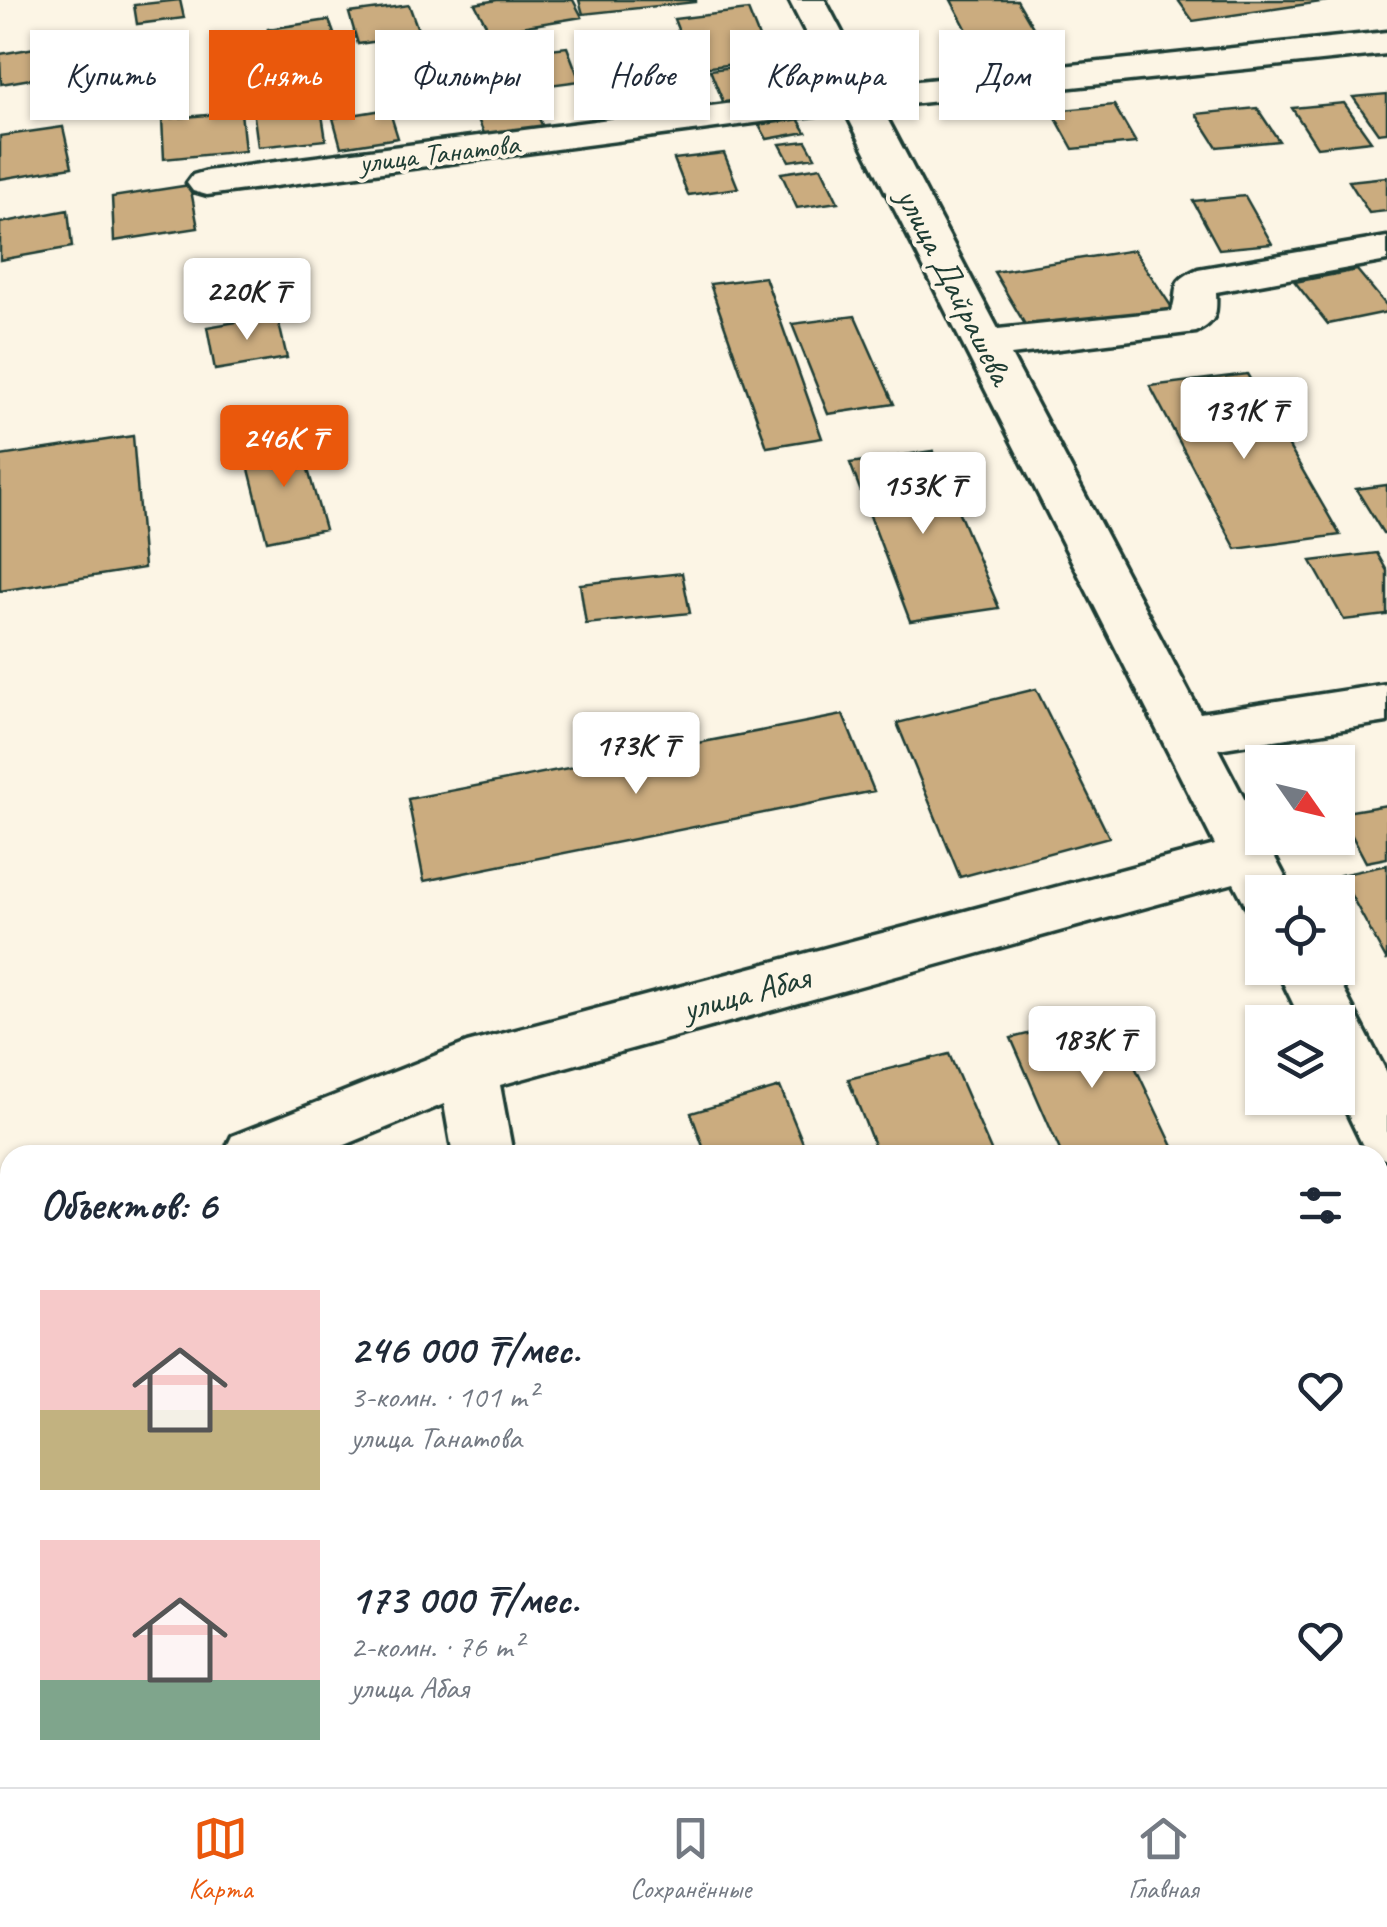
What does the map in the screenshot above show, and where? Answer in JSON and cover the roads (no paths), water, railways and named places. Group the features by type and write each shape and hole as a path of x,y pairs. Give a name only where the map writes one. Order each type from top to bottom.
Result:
{"street":[{"name":"улица Дайрашева","path":"807,0 823,30"},
{"name":"улица Танатова","path":"919,92 1387,43"},
{"name":"улица Танатова","path":"207,182 730,115"},
{"name":"улица Дайрашева","path":"871,120 1257,875"},
{"path":"985,344 1182,324 1196,316 1195,286 1213,278 1387,249"},
{"path":"1184,736 1387,703"},
{"name":"улица Абая","path":"278,1145 467,1068 1245,878"},
{"path":"467,1068 481,1145"},
{"path":"1355,1069 1387,1133"}]}
